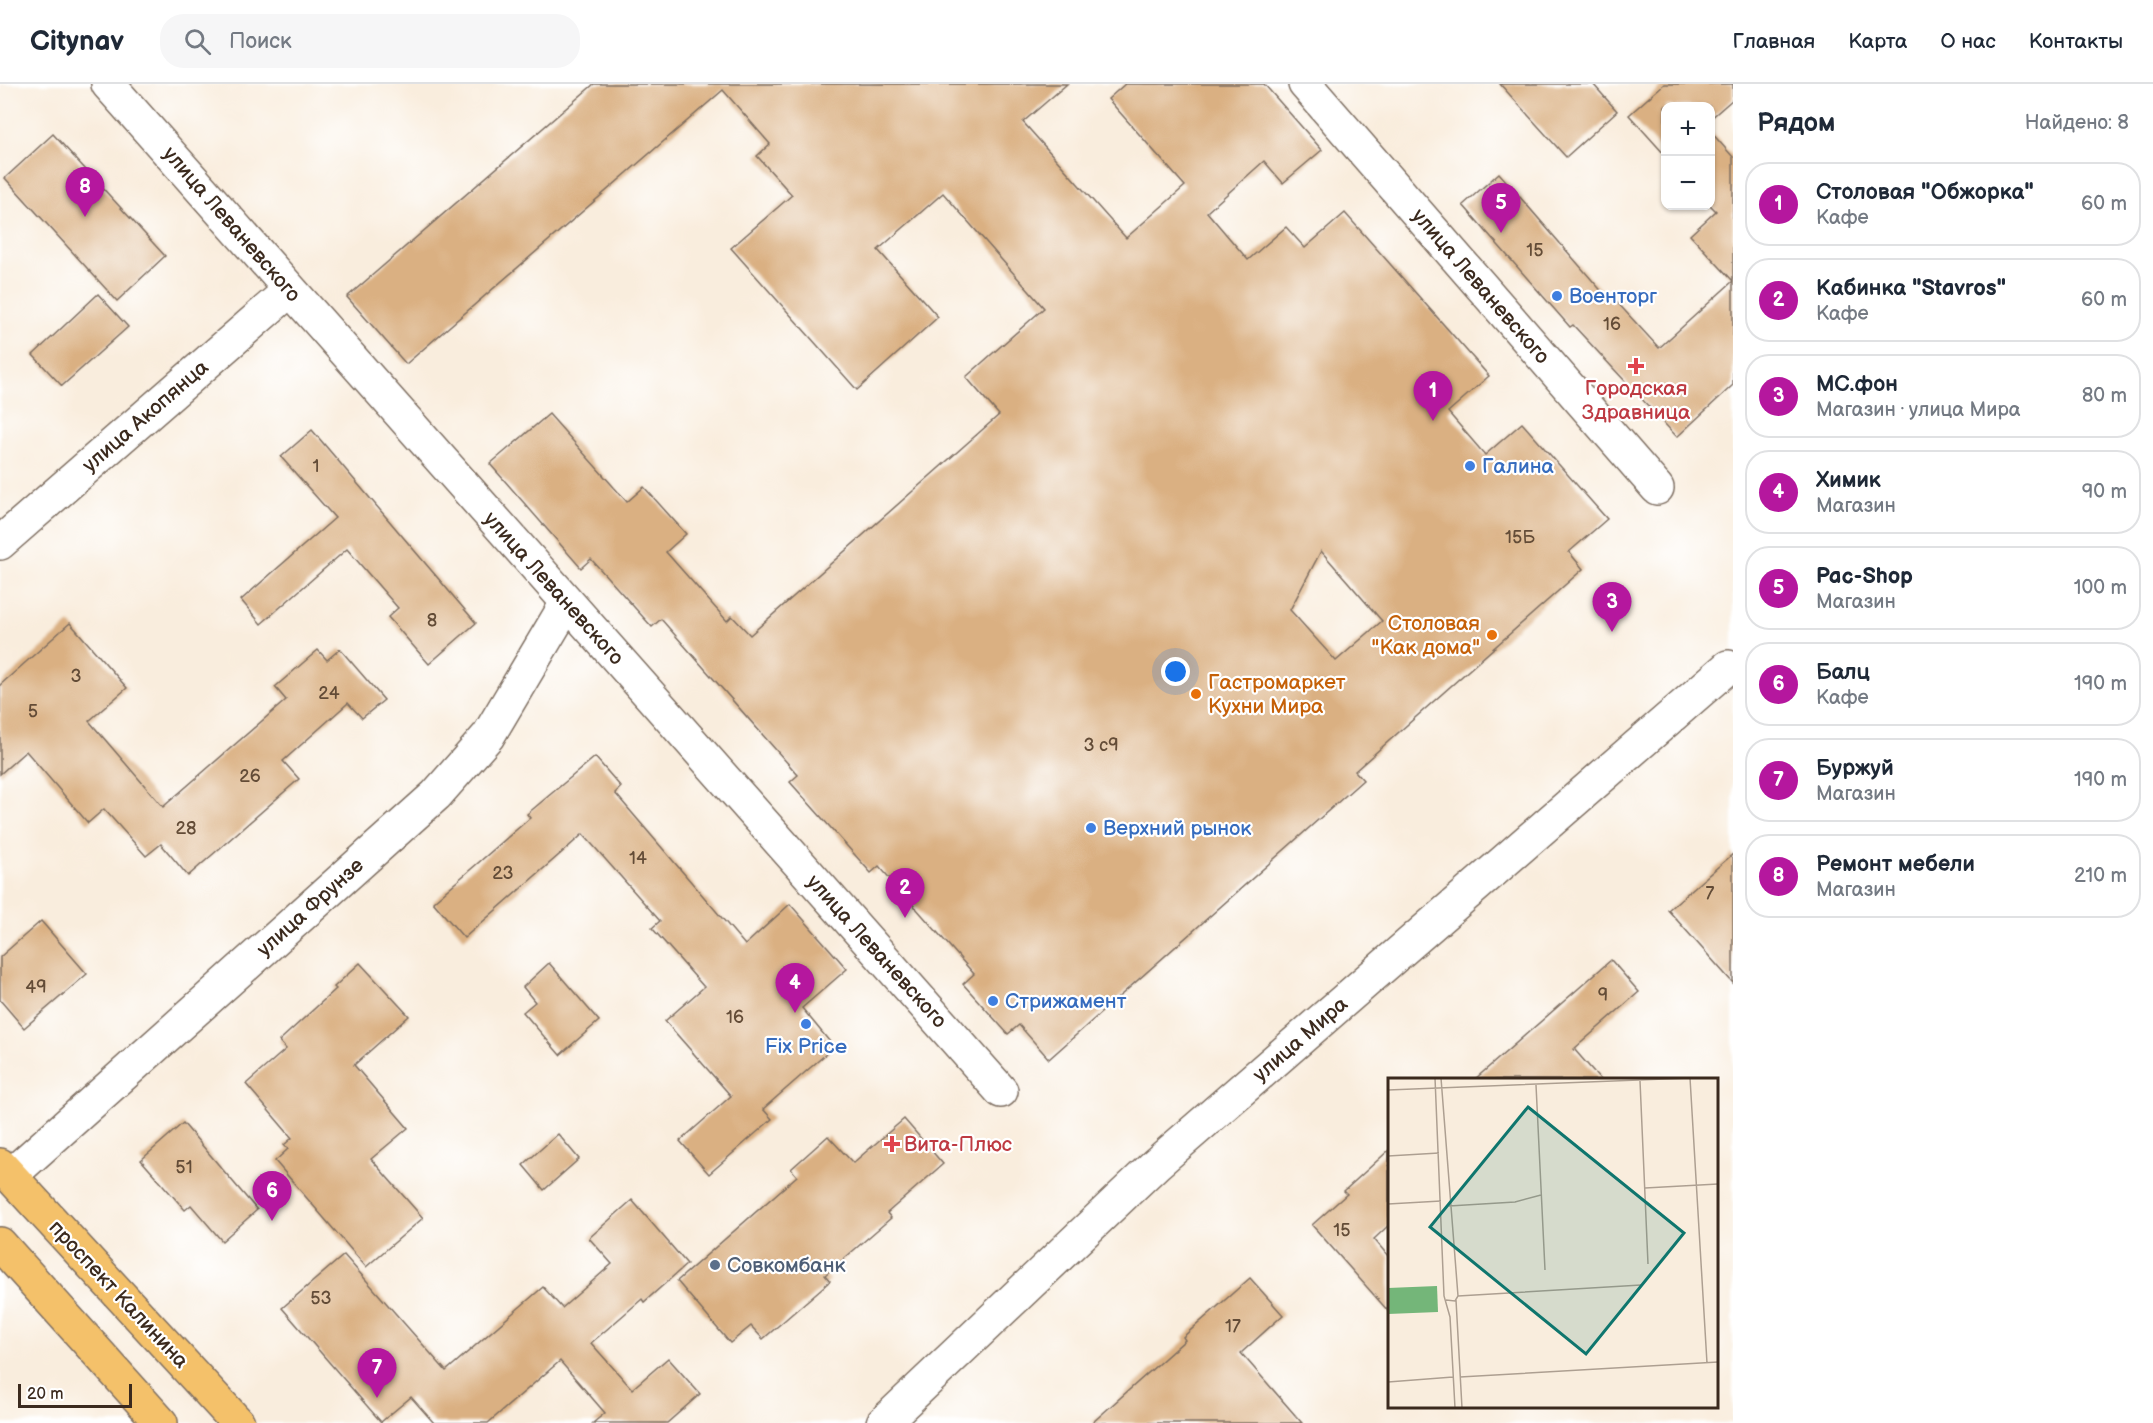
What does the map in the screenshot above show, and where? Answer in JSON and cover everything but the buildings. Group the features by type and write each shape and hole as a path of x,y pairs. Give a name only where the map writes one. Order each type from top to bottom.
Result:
{"main road":[{"name":"проспект Калинина","path":"5,1170 238,1423"},
{"path":"0,1244 161,1423"}],"street":[{"name":"улица Леваневского","path":"108,84 1001,1091"},
{"name":"улица Леваневского","path":"1305,84 1657,488"},
{"name":"улица Акопянца","path":"0,543 290,290"},
{"name":"улица Фрунзе","path":"5,1170 436,795 488,736 567,603"},
{"name":"улица Мира","path":"883,1423 1156,1164 1728,667"}],"place":[{"name":"Ремонт мебели","path":"85,217"},
{"name":"Pac-Shop","path":"1501,233"},
{"name":"Военторг","path":"1557,296"},
{"name":"Городская Здравница","path":"1636,366"},
{"name":"Столовая \"Обжорка\"","path":"1433,421"},
{"name":"Галина","path":"1470,466"},
{"name":"МС.фон","path":"1612,632"},
{"name":"Столовая \"Как дома\"","path":"1492,635"},
{"name":"Гастромаркет Кухни Мира","path":"1196,694"},
{"name":"Верхний рынок","path":"1091,828"},
{"name":"Кабинка \"Stavros\"","path":"905,918"},
{"name":"Стрижамент","path":"993,1001"},
{"name":"Химик","path":"795,1013"},
{"name":"Fix Price","path":"806,1024"},
{"name":"Вита-Плюс","path":"892,1144"},
{"name":"Балц","path":"272,1221"},
{"name":"Совкомбанк","path":"715,1265"},
{"name":"Буржуй","path":"377,1398"}]}
